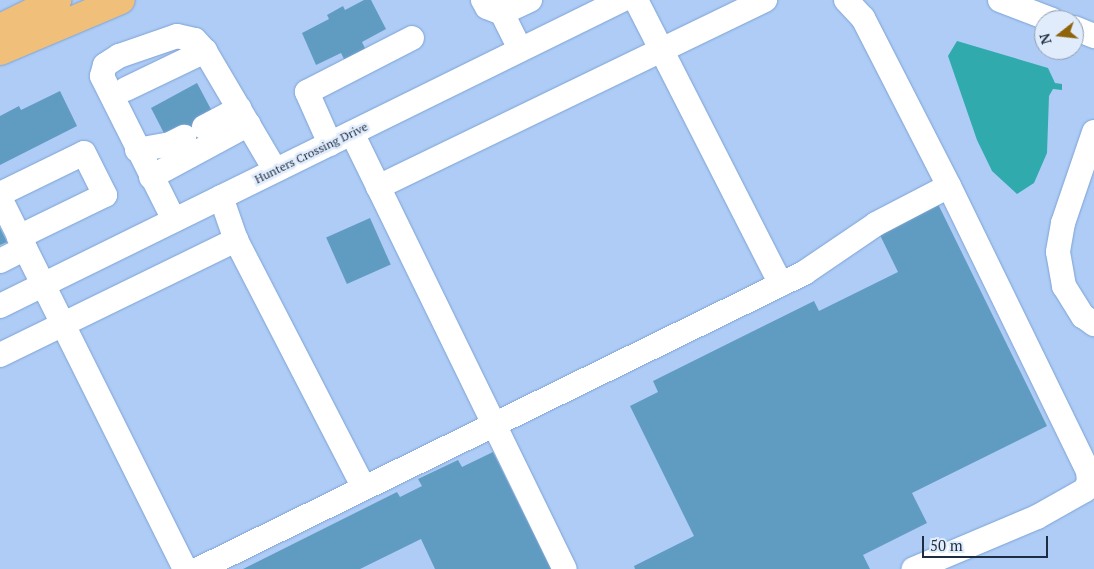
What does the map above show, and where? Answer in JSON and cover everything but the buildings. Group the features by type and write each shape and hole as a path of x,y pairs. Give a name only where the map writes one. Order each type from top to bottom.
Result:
{"highway":[{"path":"0,28 57,0"},
{"path":"0,50 121,0"}],"street":[{"name":"Hunters Crossing Drive","path":"0,306 622,0"},
{"path":"636,0 664,49 781,284"},
{"path":"378,187 765,0"},
{"path":"846,0 863,18 950,186 1065,420 1088,471 1089,482 1085,490 1037,517 914,569"},
{"path":"1000,0 1034,13"},
{"path":"509,4 520,49"},
{"path":"174,220 137,150 102,76 105,64 177,36 194,40 205,51 275,170"},
{"path":"330,144 307,92 412,38"},
{"path":"126,89 205,51"},
{"path":"137,150 170,144 194,132 244,116"},
{"path":"151,177 244,116"},
{"path":"1094,132 1063,223 1058,252 1064,286 1083,316 1094,324"},
{"path":"352,133 566,569"},
{"path":"0,261 14,233 105,195 84,153 0,196 14,233 64,323 185,569"},
{"path":"199,569 781,284 824,261 876,224 950,186"},
{"path":"221,197 236,240 364,488"},
{"path":"0,355 236,240"}],"shaded area":[{"path":"957,41 1048,68 1055,83 1062,84 1062,90 1053,89 1049,96 1047,153 1034,183 1017,194 992,171 977,140 948,56"}]}
